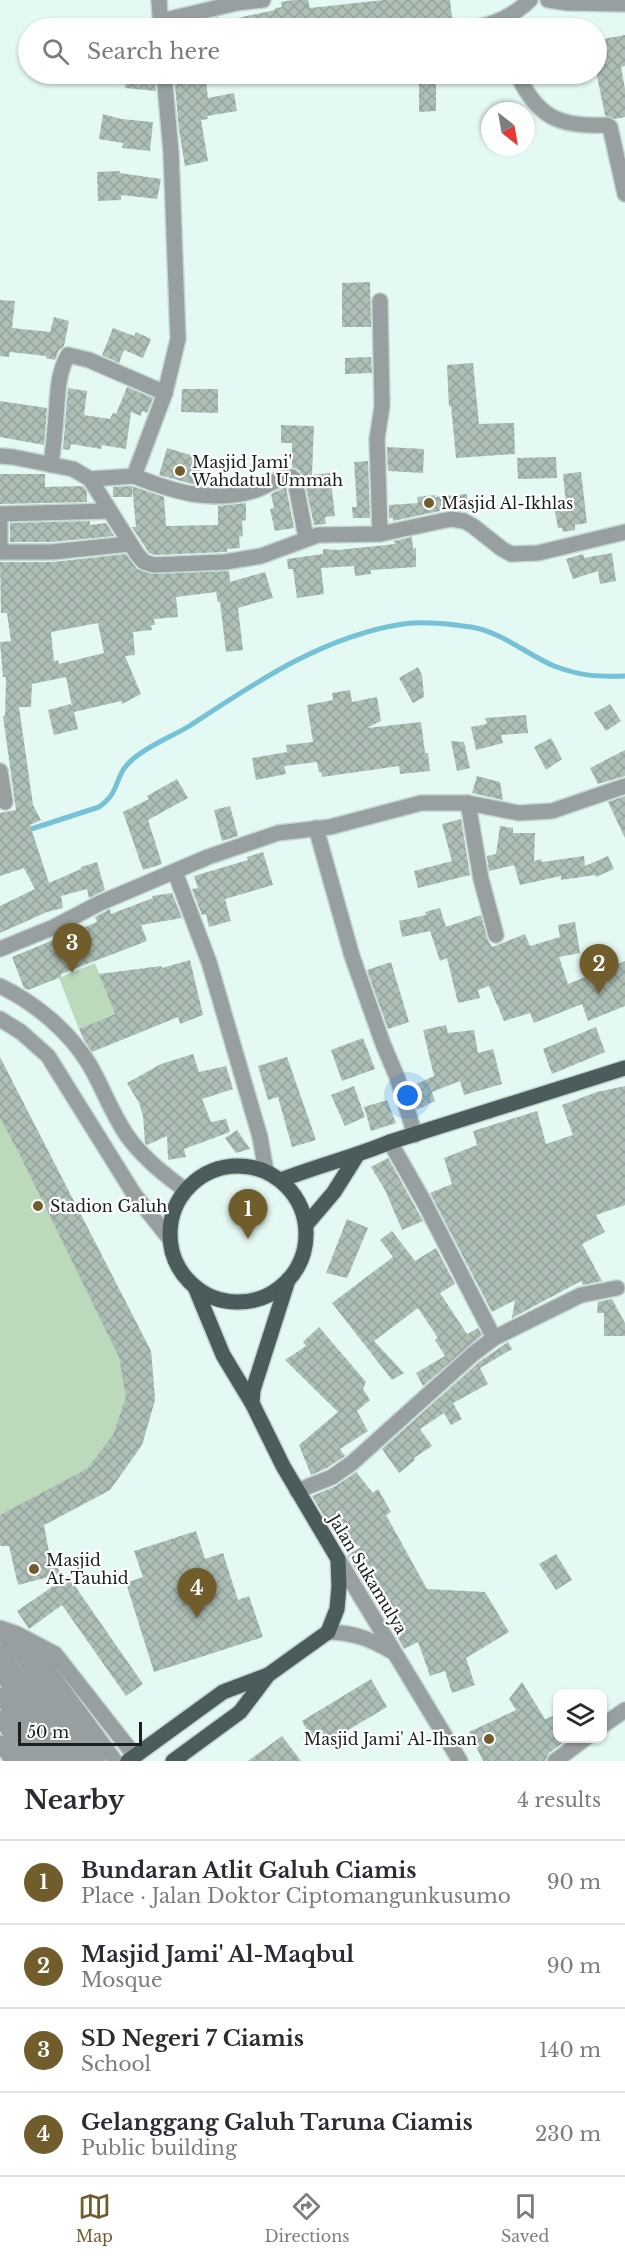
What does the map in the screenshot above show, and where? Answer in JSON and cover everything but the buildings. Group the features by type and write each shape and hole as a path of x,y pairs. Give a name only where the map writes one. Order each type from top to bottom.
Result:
{"main road":[{"path":"280,1180 312,1167 356,1156 390,1142 625,1068"},
{"path":"306,1225 334,1192 356,1156"},
{"path":"231,1166 249,1166 266,1171 280,1180 297,1200 306,1225 304,1249 295,1271 288,1280 264,1297 249,1301 220,1300 195,1287 177,1265 169,1238 176,1204 185,1190 198,1178 214,1170 231,1166"},
{"path":"252,1403 253,1390 288,1280"},
{"name":"Jalan Sukamulya","path":"195,1287 223,1355 252,1403 297,1491 338,1559"},
{"path":"132,1759 223,1692 268,1675 328,1632 337,1609 338,1559"},
{"path":"173,1761 240,1712 268,1675"}],"street":[{"path":"159,0 160,18"},
{"path":"185,18 237,3 263,0"},
{"path":"508,18 530,0"},
{"path":"548,0 568,3 625,4"},
{"path":"134,477 165,393 178,339 171,152 166,84"},
{"path":"523,84 534,104 551,117 574,125 609,126 625,194"},
{"path":"380,301 382,406 377,439 380,534"},
{"path":"51,465 56,392 68,355 89,360 165,393"},
{"path":"0,456 73,469 90,479 129,544 144,561 163,566 201,565 253,557 274,552 306,538 330,534 360,536 380,534 451,519 464,521 473,526 512,554 525,555 625,532"},
{"path":"90,479 134,477 185,494 203,496 240,494 264,487 281,478 292,477 295,480 306,538"},
{"path":"110,511 0,514 0,552 52,552 129,544"},
{"path":"0,771 5,802"},
{"path":"0,949 54,927 100,903 236,846 278,833 330,827 421,803 468,803 519,813 552,811 625,786"},
{"path":"468,803 481,879 496,935"},
{"path":"316,828 352,956 383,1044 398,1077 415,1135"},
{"path":"175,872 209,962 260,1137 266,1171"},
{"path":"0,986 15,993 40,1011 67,1035 88,1063 130,1139 155,1168 185,1190"},
{"path":"0,1019 21,1032 48,1056 134,1194 169,1238"},
{"path":"48,1056 67,1035"},
{"path":"390,1142 424,1202 494,1338"},
{"path":"297,1491 333,1477 352,1463 473,1354 494,1338 581,1295 617,1288"},
{"name":"Jalan Sukamulya","path":"338,1559 460,1761"},
{"path":"328,1632 347,1633 368,1638 395,1653"},
{"path":"6,1637 55,1654 105,1717 132,1759"},
{"path":"6,1637 21,1655 78,1752 115,1761"},
{"path":"0,1672 78,1752 97,1761"},
{"path":"0,1695 47,1761"},
{"path":"607,1723 625,1710"},
{"path":"78,1752 105,1717"},
{"path":"0,1719 30,1761"},
{"path":"0,1743 13,1761"},
{"path":"555,1761 579,1743"}],"green space":[{"path":"95,963 115,1014 79,1029 59,978"},
{"name":"Stadion Galuh","path":"0,1060 151,1351 155,1399 142,1445 110,1490 5,1546 0,1546"}],"waterway":[{"path":"25,831 99,807 115,789 126,766 145,750 191,725 292,663 318,650 374,630 420,623 471,627 493,634 554,666 589,675 625,676"}],"place":[{"name":"Masjid Jami' Wahdatul Ummah","path":"180,471"},
{"name":"Masjid Al-Ikhlas","path":"429,503"},
{"name":"SD Negeri 7 Ciamis","path":"72,973"},
{"name":"Masjid Jami' Al-Maqbul","path":"599,994"},
{"name":"Stadion Galuh","path":"38,1206"},
{"name":"Bundaran Atlit Galuh Ciamis","path":"248,1239"},
{"name":"Masjid At-Tauhid","path":"34,1569"},
{"name":"Gelanggang Galuh Taruna Ciamis","path":"197,1618"},
{"name":"Masjid Jami' Al-Ihsan","path":"489,1739"}]}
